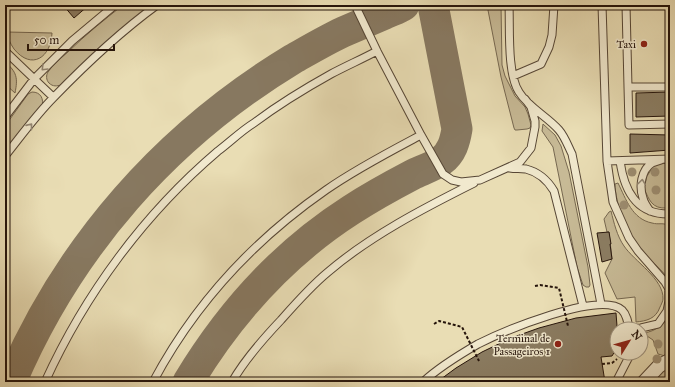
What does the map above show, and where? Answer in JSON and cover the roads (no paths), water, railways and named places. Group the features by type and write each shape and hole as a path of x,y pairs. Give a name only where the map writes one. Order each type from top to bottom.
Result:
{"street":[{"path":"644,382 659,366 670,360"}],"lane":[{"path":"5,117 34,79 72,41 115,5"},
{"path":"5,156 53,97 113,40 157,5"},
{"path":"355,5 377,51 443,174 452,180 461,182 480,180"},
{"path":"232,382 260,342 294,305 328,272 362,246 437,201 520,162 531,148 534,136 535,121 531,107 519,92 513,76 510,49 509,5"},
{"path":"513,76 541,64 551,41 554,5"},
{"path":"602,5 607,161 613,202 629,238 638,251 666,282 669,289 667,311 658,324 649,326"},
{"path":"626,5 629,125 670,124"},
{"path":"45,382 54,361 73,326 110,269 133,238 183,183 226,144 259,119 306,88 377,51"},
{"path":"5,52 53,97"},
{"path":"628,87 670,87"},
{"path":"525,99 559,129 564,136 572,154 602,304"},
{"path":"153,382 190,322 231,272 260,242 327,189 366,164 421,135"},
{"path":"607,161 670,159"},
{"path":"651,212 642,197 642,183 645,170 648,166 661,160"},
{"path":"620,161 624,181 641,206 651,212 670,214"},
{"path":"508,168 526,169 535,173 546,181 554,191 583,306"},
{"path":"423,382 450,361 477,345 506,330 544,317 583,306 602,304 612,305 621,309 628,321"},
{"path":"616,382 627,361"}],"place":[{"name":"Taxi","path":"644,44"},
{"name":"Terminal de Passageiros 1","path":"558,344"}]}
